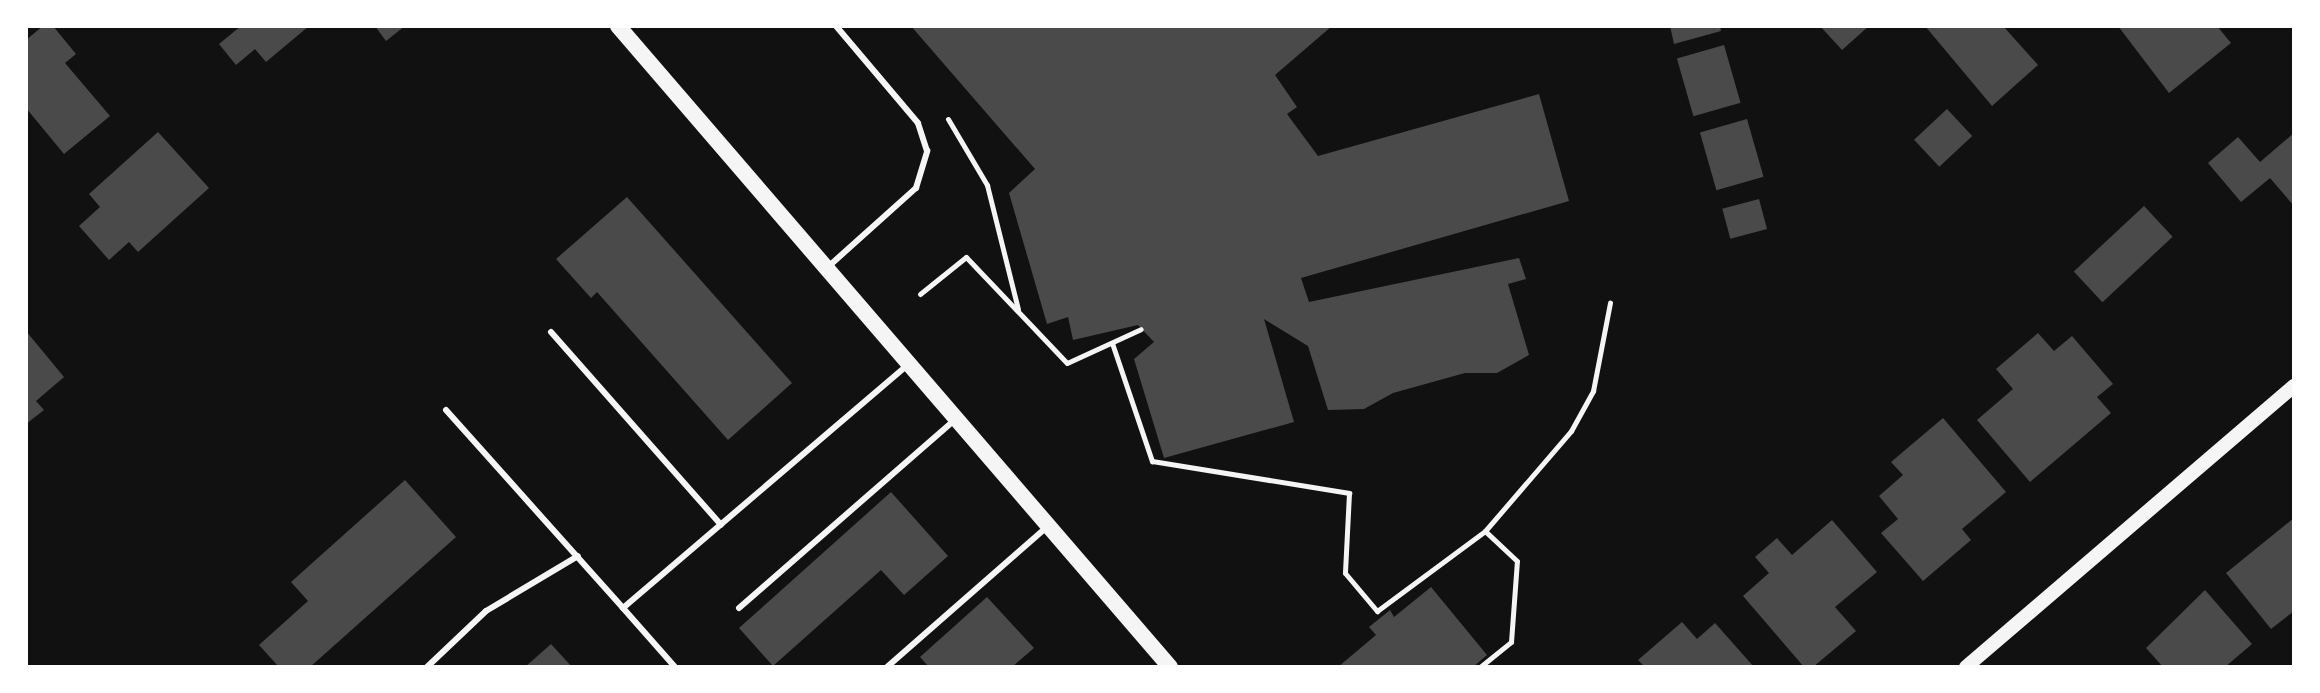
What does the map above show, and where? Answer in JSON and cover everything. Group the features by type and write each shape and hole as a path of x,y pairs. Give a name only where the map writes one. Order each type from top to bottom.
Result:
{"main road":[{"path":"618,26 1170,667"}],"street":[{"path":"1966,667 2294,386"}],"lane":[{"path":"826,268 916,188 927,151 918,123 836,26"},
{"path":"551,332 721,525"},
{"path":"623,608 909,364"},
{"path":"446,410 675,667"},
{"path":"739,608 956,419"},
{"path":"887,667 1048,526"},
{"path":"427,667 486,611 578,556"}],"path":[{"path":"948,119 987,185 1018,310"},
{"path":"920,294 966,257 1067,363 1141,329"},
{"path":"1112,343 1152,461 1349,493 1345,573 1377,611 1485,531 1571,431 1593,391 1610,303"},
{"path":"1480,667 1511,642 1517,561 1485,531"}],"building":[{"path":"43,26 53,26 76,54 65,63 110,116 64,154 26,108 26,40"},
{"path":"241,26 309,26 266,62 255,49 236,65 219,44"},
{"path":"375,26 405,26 386,41"},
{"path":"911,26 1332,26 1275,75 1297,107 1287,114 1318,156 1539,94 1569,201 1301,278 1309,302 1519,258 1526,279 1508,284 1529,355 1497,373 1465,373 1393,393 1364,409 1328,410 1308,346 1264,319 1294,422 1164,458 1134,359 1154,342 1138,325 1073,340 1068,317 1047,324 1009,193 1035,169"},
{"path":"1670,26 1720,26 1721,31 1674,44"},
{"path":"1820,26 1869,26 1842,50"},
{"path":"1925,26 2003,26 2038,65 1992,106"},
{"path":"2118,26 2217,26 2231,43 2169,93"},
{"path":"1724,45 1741,103 1693,116 1677,59"},
{"path":"1947,109 1972,136 1939,167 1914,140"},
{"path":"1747,119 1764,177 1716,190 1700,133"},
{"path":"158,132 209,188 138,252 129,242 109,260 79,226 100,207 89,194"},
{"path":"2294,133 2294,206 2270,178 2241,202 2208,163 2238,137 2260,162"},
{"path":"627,197 792,383 728,440 597,292 591,298 556,259"},
{"path":"1759,199 1767,229 1730,239 1722,209"},
{"path":"2144,206 2173,237 2102,302 2074,271"},
{"path":"26,331 64,377 36,401 44,410 26,424"},
{"path":"2038,333 2054,351 2072,336 2113,384 2097,397 2111,413 2030,482 1977,420 2013,389 1996,369"},
{"path":"1943,418 2006,492 1962,529 1971,540 1923,581 1881,533 1898,519 1879,496 1903,475 1891,462"},
{"path":"405,480 456,537 310,667 279,667 259,645 308,601 291,582"},
{"path":"891,492 948,556 904,595 881,570 773,666 739,628"},
{"path":"2294,518 2294,611 2271,629 2226,573"},
{"path":"1832,520 1877,572 1835,607 1856,631 1813,667 1804,667 1743,596 1769,573 1755,557 1777,538 1792,555"},
{"path":"1431,587 1487,655 1473,667 1338,667 1376,635 1369,627 1390,610 1394,617"},
{"path":"2205,590 2252,644 2225,667 2163,667 2146,648"},
{"path":"987,597 1034,648 1012,667 929,667 920,657"},
{"path":"1682,622 1697,639 1715,623 1754,667 1645,667 1638,660"},
{"path":"551,644 572,667 525,667"}]}
